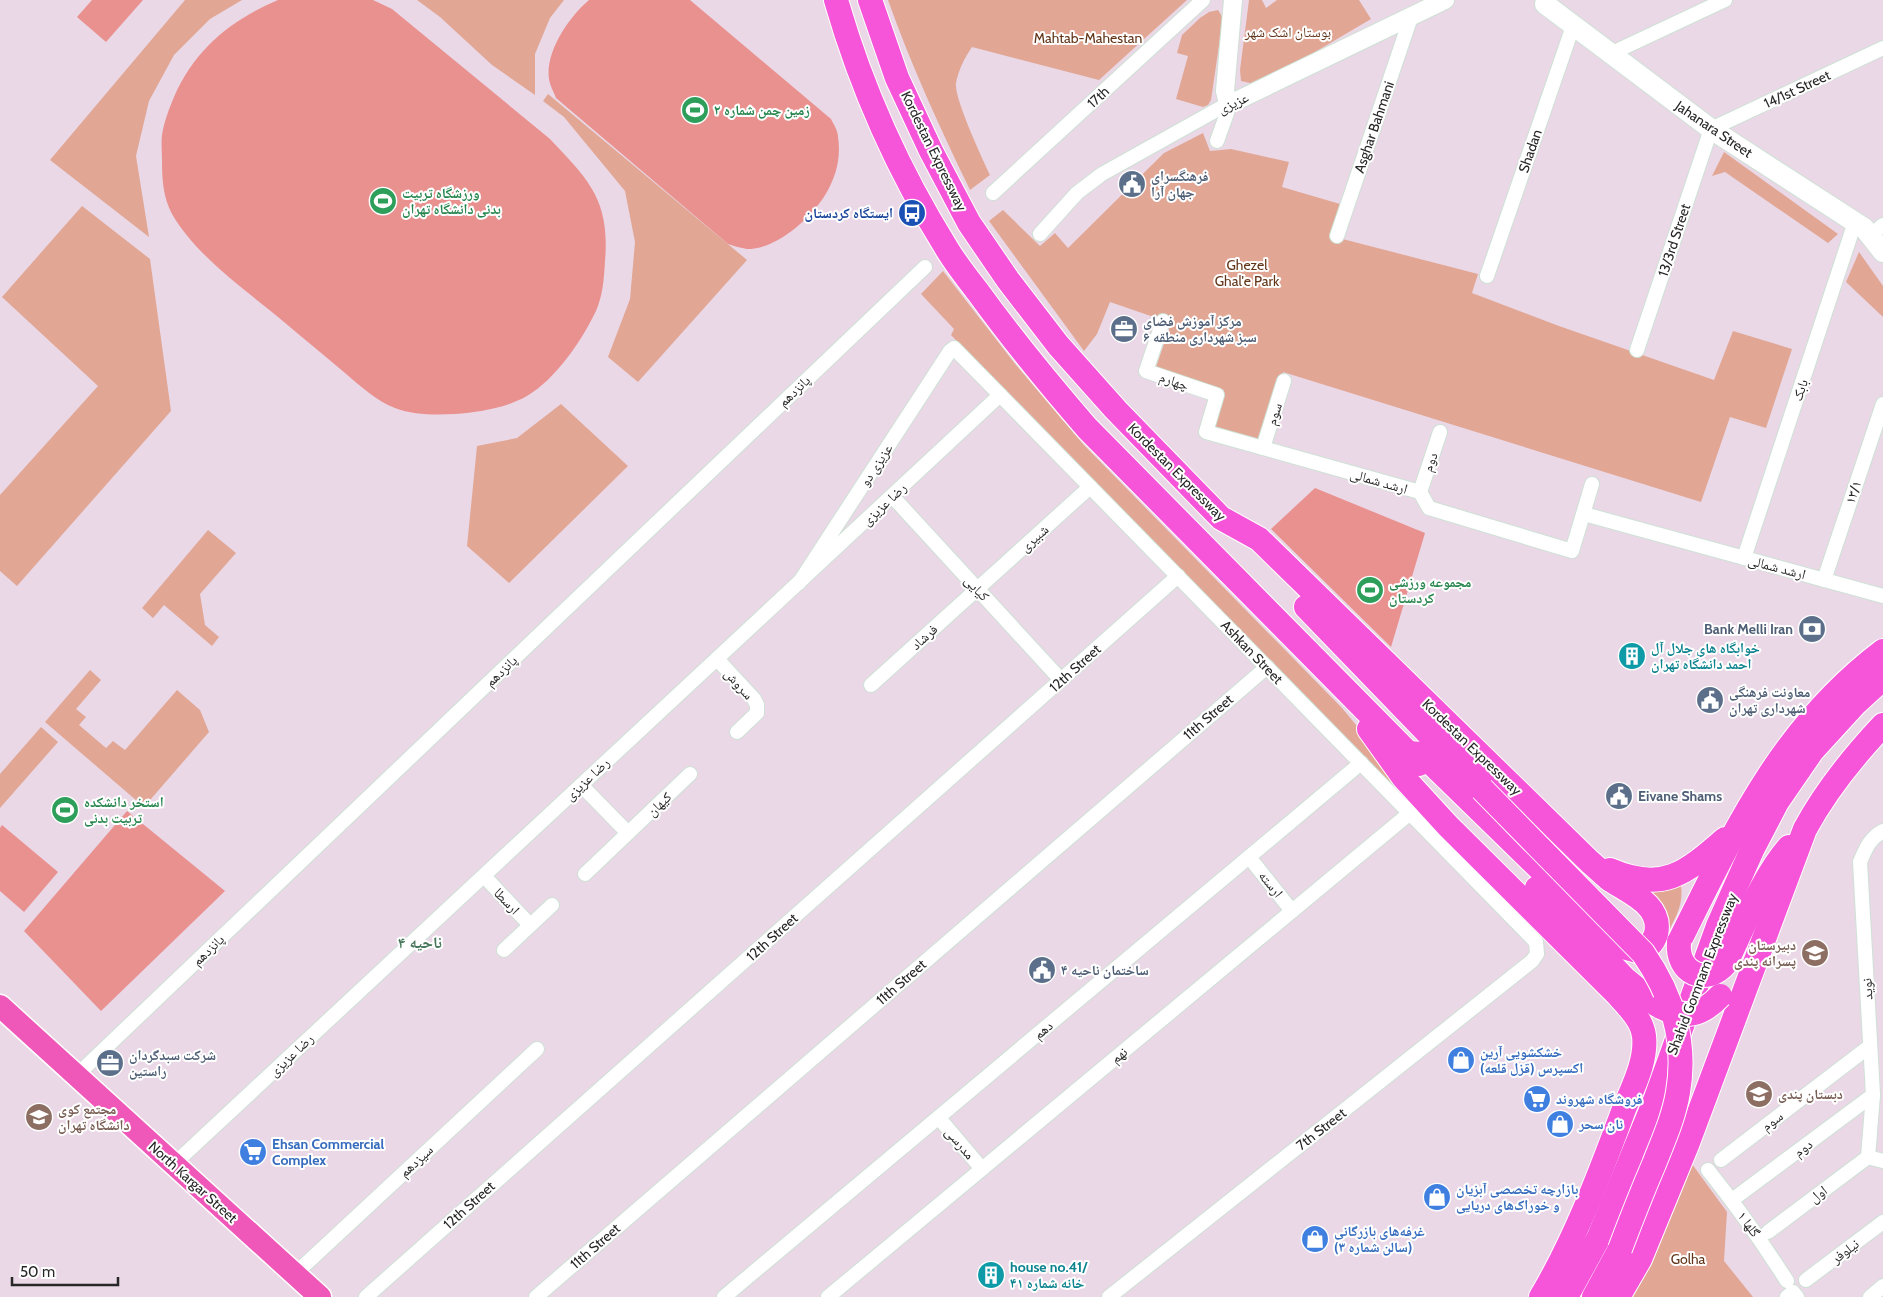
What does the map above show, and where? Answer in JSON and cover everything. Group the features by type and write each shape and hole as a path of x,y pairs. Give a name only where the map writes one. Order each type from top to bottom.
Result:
{"highway":[{"path":"836,0 863,80 892,148 923,208 947,250 996,317 1045,379 1087,428 1408,753 1625,979 1657,1005 1674,1013 1689,1014 1707,1008 1738,976 1782,872 1819,804 1841,773 1883,726"},
{"name":"Kordestan Expressway","path":"870,0 901,86 931,151 969,223 1008,280 1058,345 1116,410 1221,518 1259,539 1590,862 1653,911 1656,931 1650,945 1637,951 1616,943 1422,754 1408,753"},
{"path":"1221,518 1482,789 1643,952 1668,995 1680,1041 1678,1092 1670,1123 1620,1249 1594,1297"},
{"path":"1805,829 1780,858 1721,970 1714,974 1698,974 1684,966 1680,958 1679,942 1735,830 1769,774 1812,718 1858,671 1883,651"},
{"name":"Shahid Gomnam Expressway","path":"1566,1297 1600,1237 1656,1098 1718,926 1752,850 1777,802 1812,751 1855,704 1883,678"},
{"path":"1347,691 1374,737 1404,778 1509,889 1618,995 1636,1016 1643,1031 1644,1038 1639,1071 1610,1149 1581,1215 1541,1297"},
{"path":"1618,1297 1640,1259 1687,1145 1805,829"},
{"path":"1590,862 1636,879 1652,881 1663,879 1690,868 1735,830"}],"main road":[{"name":"Jahanara Street","path":"1543,1 1573,26 1711,129 1856,222 1877,230 1883,252"},
{"name":"North Kargar Street","path":"0,1006 320,1297"}],"street":[{"name":"17th","path":"993,193 1203,0"},
{"path":"1217,141 1231,102 1227,98 1225,91 1234,0"},
{"name":"عزیزی","path":"1040,234 1077,193 1102,174 1231,102 1238,101 1445,0"},
{"path":"1610,54 1725,0"},
{"name":"Asghar Bahmani","path":"1337,236 1411,18"},
{"name":"Shadan","path":"1487,276 1573,26"},
{"name":"14/1st Street","path":"1711,129 1883,48"},
{"name":"13/3rd Street","path":"1638,350 1711,129"},
{"name":"بابک","path":"1744,558 1856,222"},
{"name":"پانزدهم","path":"76,1075 925,266"},
{"name":"چهارم","path":"1163,321 1146,371 1217,395 1206,432"},
{"name":"Ashkan Street","path":"954,348 1536,942 1537,950 1532,961"},
{"name":"عزیزی دو","path":"799,583 950,351 954,348"},
{"name":"سوم","path":"1263,448 1284,381"},
{"name":"رضا عزیزی","path":"174,1164 1000,395"},
{"name":"۱۳/۱","path":"1824,580 1883,404"},
{"name":"ارشد شمالی","path":"1206,432 1420,492 1429,508 1572,551 1584,514 1883,596"},
{"name":"دوم","path":"1420,492 1440,432"},
{"path":"1584,514 1592,484"},
{"name":"شبیری","path":"978,588 1090,487"},
{"name":"کیایی","path":"892,496 1062,680"},
{"name":"12th Street","path":"366,1297 1178,576"},
{"name":"فرشاد","path":"871,685 978,588"},
{"name":"سروش","path":"717,659 758,705 757,713 737,732"},
{"name":"11th Street","path":"536,1297 1267,667"},
{"name":"دهم","path":"724,1297 1361,763"},
{"name":"کیهان","path":"585,874 690,774"},
{"path":"581,785 628,833"},
{"name":"نهم","path":"828,1297 1410,813"},
{"name":"نوید","path":"1868,1157 1873,1095 1860,862 1868,843 1874,835 1883,831"},
{"name":"ارسته","path":"1249,857 1292,911"},
{"name":"ارسطا","path":"484,876 530,925"},
{"name":"ارسطا","path":"504,950 552,905"},
{"name":"7th Street","path":"1109,1297 1532,961"},
{"name":"سوم","path":"1720,1160 1870,1046"},
{"name":"سیزدهم","path":"295,1274 537,1048"},
{"name":"دوم","path":"1732,1200 1873,1095"},
{"name":"مدرسی","path":"939,1118 982,1169"},
{"path":"1868,1157 1883,1161"},
{"name":"اول","path":"1768,1232 1868,1157"},
{"name":"گلها ۱","path":"1708,1170 1732,1200 1791,1292"},
{"name":"نیلوفر","path":"1806,1280 1883,1222"},
{"path":"1870,1297 1883,1286"}],"green space":[{"path":"185,0 242,0 210,19 174,55 149,101 136,156 149,237 50,160"},
{"path":"417,0 564,0 550,18 535,54 535,95 492,65 440,17"},
{"name":"Mahtab-Mahestan","path":"888,0 1187,0 1099,80 972,47 958,74 957,91 969,128 990,175 970,190 926,96"},
{"name":"بوستان اشک شهر","path":"1249,0 1262,0 1266,8 1277,0 1359,0 1371,19 1259,85 1241,81 1240,70"},
{"path":"1218,10 1223,18 1211,100 1208,105 1203,107 1176,99 1188,56 1177,53 1182,35 1200,18 1209,12"},
{"path":"548,94 747,260 638,382 608,357 630,299 635,242 625,191 564,117 543,101"},
{"name":"Ghezel Ghal'e Park","path":"1203,133 1210,151 1231,149 1289,162 1282,187 1340,204 1331,236 1478,274 1472,293 1559,326 1714,380 1733,331 1792,349 1766,428 1730,417 1701,502 1283,372 1262,442 1213,428 1224,390 1155,370 1171,323 1110,302 1097,334 1084,351 989,221 1003,210 1040,246 1055,233 1068,248 1164,153"},
{"path":"1724,152 1838,234 1828,243 1725,172 1712,176"},
{"path":"82,206 150,259 171,411 17,586 0,571 0,495 98,386 2,297"},
{"path":"1859,252 1883,286 1883,317 1846,282"},
{"path":"943,271 1016,365 1083,444 1342,708 1372,744 1416,805 1416,814 1282,673 951,335 954,329 921,294"},
{"path":"561,404 628,466 509,583 467,546 477,446 517,438"},
{"path":"208,530 236,553 200,594 205,625 219,637 212,646 164,605 153,618 142,608"},
{"path":"90,670 101,680 76,709 86,717 79,725 106,748 113,741 125,750 177,690 200,710 209,732 144,807 45,722"},
{"path":"41,727 58,742 0,808 0,774"},
{"path":"1680,879 1681,902 1677,915 1666,936 1639,888"},
{"name":"Golha","path":"1692,1164 1727,1212 1724,1261 1753,1297 1629,1297"}],"shaded area":[{"path":"92,0 143,0 106,42 77,17"},
{"name":"ورزشگاه تربیت بدنی دانشگاه تهران","path":"278,0 373,0 392,9 550,139 586,180 600,207 606,240 604,280 600,299 596,311 576,346 558,369 538,389 510,404 492,409 455,414 417,413 389,405 362,388 223,272 194,244 182,229 172,214 167,201 162,174 163,130 174,97 192,64 216,38 245,17"},
{"name":"زمین چمن شماره ۲","path":"589,0 690,0 831,119 838,135 839,151 837,164 828,190 813,212 793,230 766,246 747,249 728,244 556,98 549,79 551,58 566,25"},
{"name":"مجموعه ورزشی کردستان","path":"1315,488 1425,533 1391,647 1271,529"},
{"path":"127,811 225,891 101,1011 24,931"},
{"path":"2,825 58,872 24,912 0,891 0,828"}],"place":[{"name":"زمین چمن شماره ۲","path":"695,110"},
{"name":"فرهنگسرای جهان آرا","path":"1132,184"},
{"name":"ورزشگاه تربیت بدنی دانشگاه تهران","path":"383,201"},
{"name":"ایستگاه کردستان","path":"912,213"},
{"name":"مرکز آموزش فضای سبز شهرداری منطقه ۶","path":"1124,329"},
{"name":"مجموعه ورزشی کردستان","path":"1370,590"},
{"name":"Bank Melli Iran","path":"1812,629"},
{"name":"خوابگاه های جلال آل احمد دانشگاه تهران","path":"1632,656"},
{"name":"معاونت فرهنگی شهرداری تهران","path":"1710,700"},
{"name":"Eivane Shams","path":"1619,796"},
{"name":"استخر دانشکده تربیت بدنی","path":"65,810"},
{"name":"دبیرستان پسرانه پندی","path":"1815,953"},
{"name":"ساختمان ناحیه ۴","path":"1042,970"},
{"name":"خشکشویی آرین اکسپرس (قزل قلعه)","path":"1461,1060"},
{"name":"شرکت سبدگردان راستین","path":"110,1063"},
{"name":"دبستان پندی","path":"1759,1094"},
{"name":"فروشگاه شهروند","path":"1537,1099"},
{"name":"مجتمع کوی دانشگاه تهران","path":"39,1117"},
{"name":"نان سحر","path":"1560,1124"},
{"name":"Ehsan Commercial Complex","path":"253,1152"},
{"name":"بازارچه تخصصی آبزیان و خوراک‌های دریایی","path":"1437,1197"},
{"name":"غرفه‌های بازرگانی (سالن شماره ۳)","path":"1315,1239"},
{"name":"house no.41/ خانه شماره ۴۱","path":"991,1275"}],"district":[{"name":"ناحیه ۴","path":"420,942"}]}
